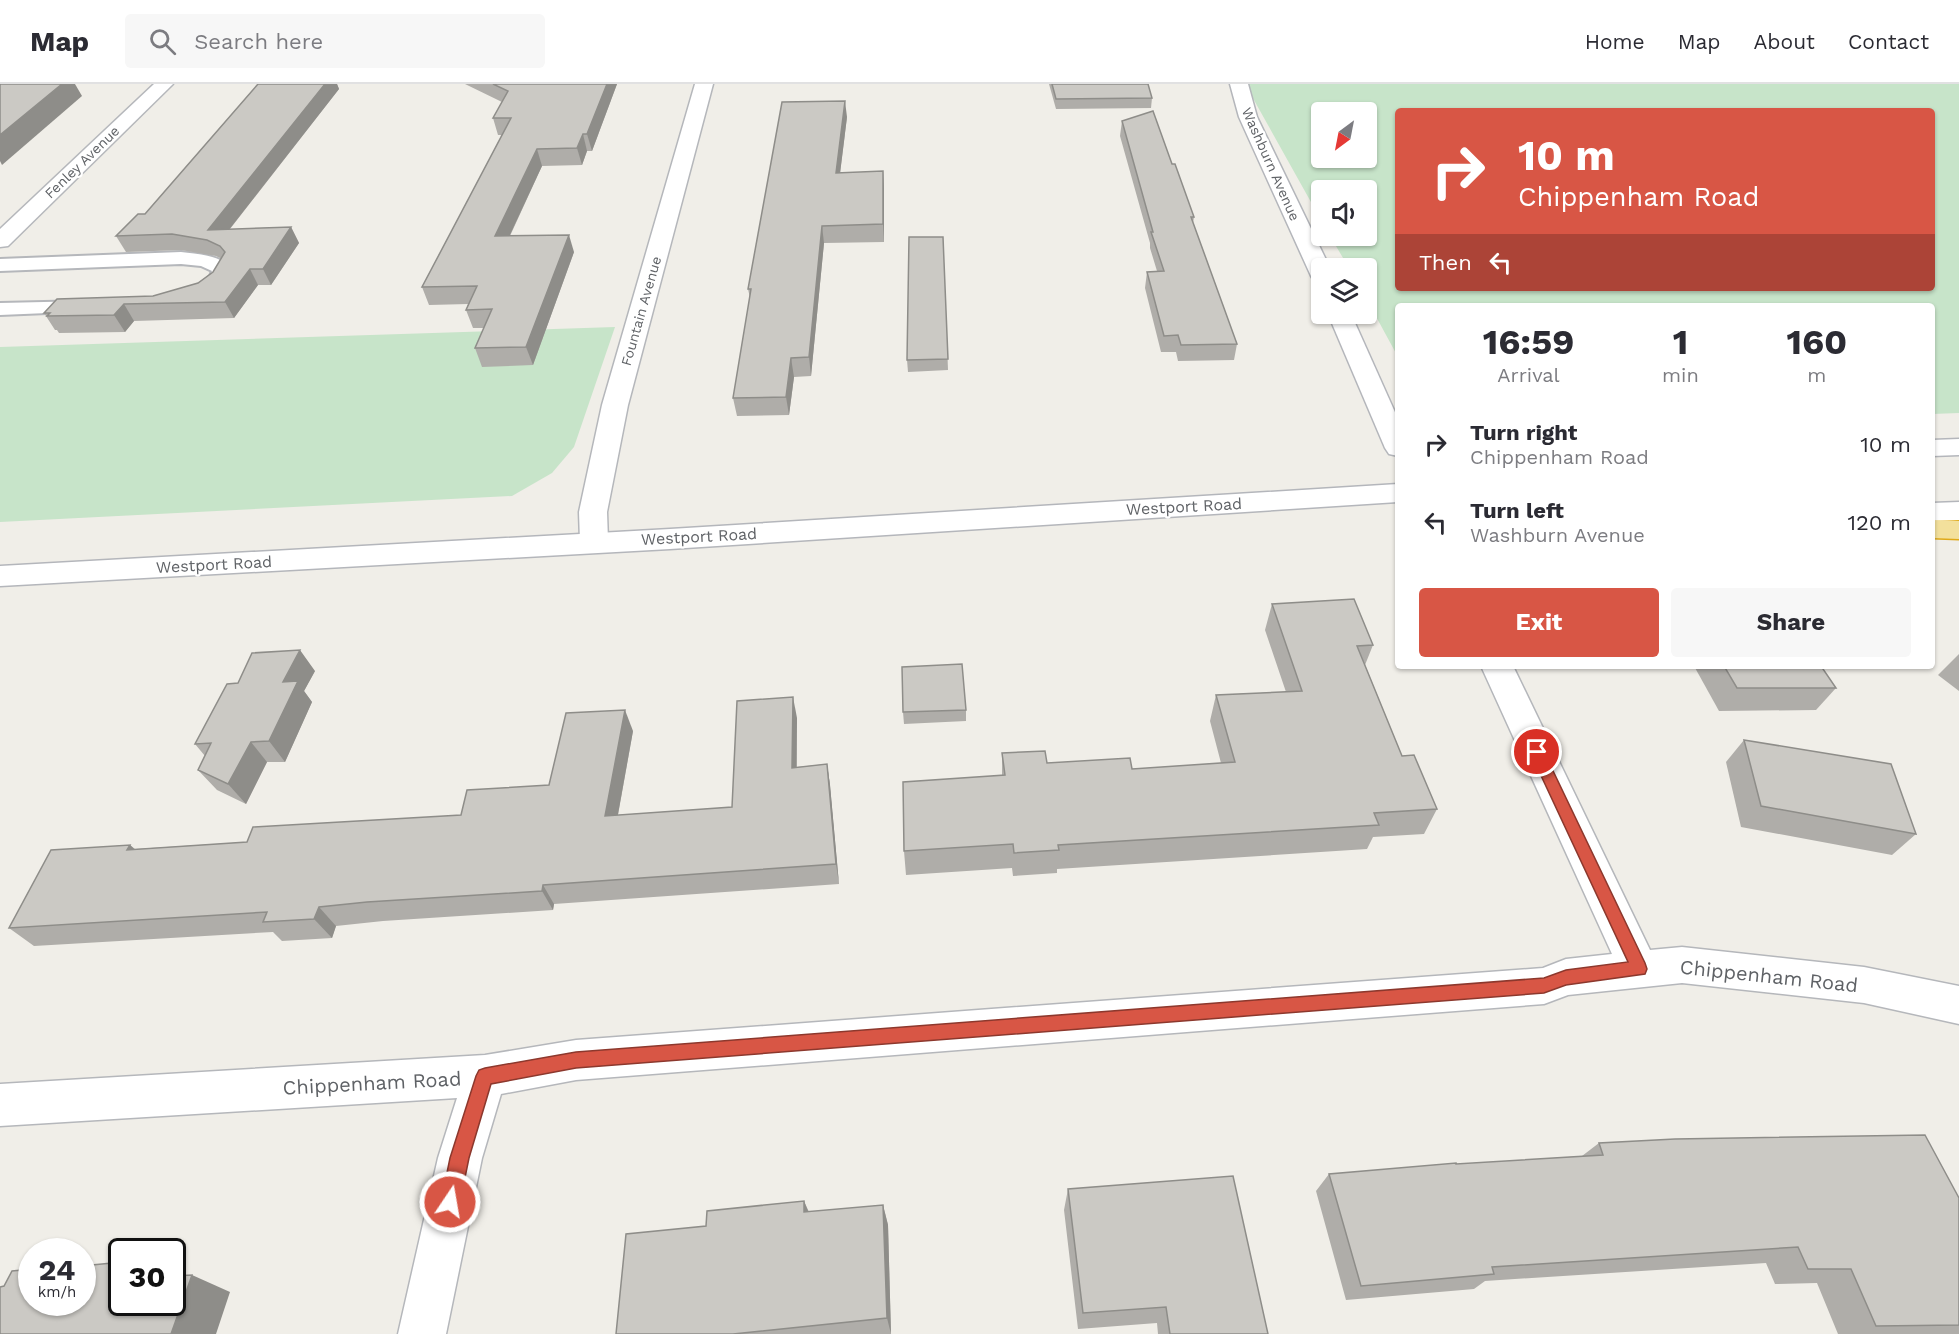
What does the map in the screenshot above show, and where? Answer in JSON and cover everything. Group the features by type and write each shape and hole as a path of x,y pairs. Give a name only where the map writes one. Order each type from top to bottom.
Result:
{"highway":[{"path":"1935,529 1959,530"}],"street":[{"name":"Fenley Avenue","path":"0,241 164,84"},
{"name":"Fountain Avenue","path":"594,541 593,512 615,405 704,84"},
{"name":"Washburn Avenue","path":"1239,84 1248,117 1314,258"},
{"path":"1343,324 1395,441"},
{"path":"1935,448 1959,447"},
{"name":"Westport Road","path":"0,576 594,541 670,539 955,519 1395,493"},
{"path":"1935,512 1959,511"},
{"path":"1498,669 1639,969"},
{"name":"Chippenham Road","path":"0,1105 485,1076 576,1060 1544,986 1566,977 1682,965 1853,984 1959,1005"},
{"path":"422,1334 459,1158 485,1076"}],"lane":[{"path":"0,265 181,258 206,261 222,269 219,279 204,291 188,297"},
{"path":"0,309 102,307"}],"green space":[{"path":"1245,84 1959,84 1959,413 1935,414 1935,303 1395,303 1395,351 1377,318 1377,258 1343,258 1336,246 1377,246 1377,180 1311,180 1311,202"},
{"path":"615,327 574,447 552,473 512,496 0,522 0,347"}],"building":[{"path":"0,84 62,84 0,135"},
{"path":"258,84 325,84 208,230 291,227 263,269 250,269 225,302 124,304 114,315 47,316 50,313 44,313 57,299 153,296 198,283 213,272 225,252 220,246 207,240 172,234 116,236 138,214 145,214"},
{"path":"493,84 607,84 587,134 583,134 577,148 537,149 495,236 569,235 526,347 475,348 492,309 466,310 477,286 422,287 511,118 493,118 508,91"},
{"path":"1052,84 1148,84 1152,98 1056,99"},
{"path":"845,101 836,173 883,171 883,224 822,226 809,357 791,358 786,397 733,398 751,289 748,289 782,102"},
{"path":"1153,111 1172,164 1175,164 1194,217 1191,217 1237,344 1181,345 1178,335 1164,336 1147,272 1164,271 1151,232 1153,232 1122,121"},
{"path":"909,237 943,237 948,359 907,360"},
{"path":"1354,599 1373,645 1357,646 1402,756 1414,755 1437,809 1374,813 1379,825 1058,845 1059,850 1014,853 1013,844 904,851 903,782 1005,775 1002,753 1045,751 1047,763 1130,758 1132,769 1235,762 1216,695 1302,691 1272,604"},
{"path":"300,650 283,682 298,681 269,741 251,742 228,784 198,770 211,743 195,744 227,684 238,683 252,653"},
{"path":"962,664 966,710 903,712 902,667"},
{"path":"1726,669 1823,669 1836,688 1737,688"},
{"path":"793,697 792,768 827,764 836,864 543,885 542,891 319,907 314,919 263,922 267,912 9,928 51,850 130,845 127,850 247,842 253,827 461,815 467,790 549,785 566,713 625,710 605,816 732,807 737,701"},
{"path":"1744,740 1891,764 1916,834 1761,806"},
{"path":"1925,1135 1959,1198 1959,1325 1876,1326 1851,1269 1808,1269 1798,1247 1492,1267 1494,1274 1361,1286 1329,1174 1456,1163 1603,1155 1599,1143 1675,1139"},
{"path":"1233,1176 1268,1334 1170,1334 1166,1307 1083,1313 1068,1189"},
{"path":"804,1201 804,1212 883,1205 887,1318 733,1334 616,1334 626,1234 706,1226 707,1211"},
{"path":"108,1263 108,1316 177,1316 171,1334 0,1334 0,1287 4,1286 12,1271 18,1270 18,1316 96,1316 96,1265"},
{"path":"186,1275 192,1275 186,1292"}],"route":[{"path":"450,1202 459,1158 485,1076 576,1060 1544,986 1566,977 1639,969 1618,920 1607,904 1537,752"}]}
